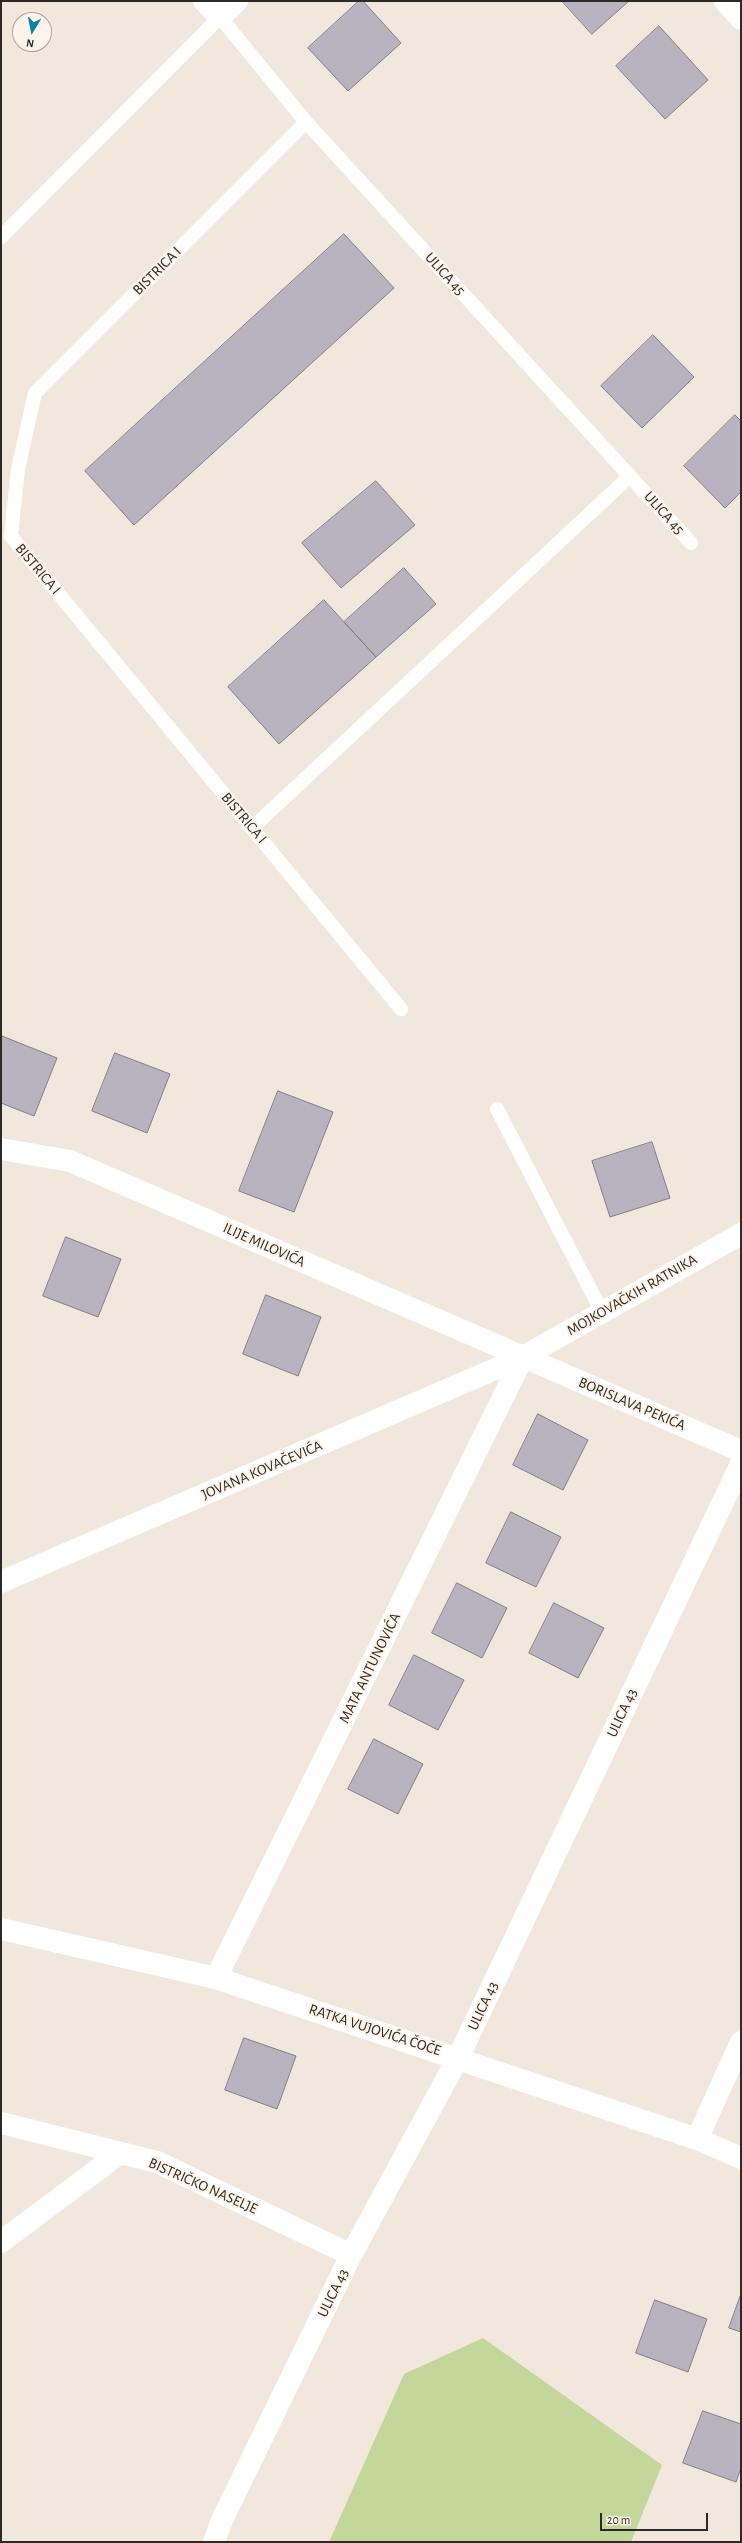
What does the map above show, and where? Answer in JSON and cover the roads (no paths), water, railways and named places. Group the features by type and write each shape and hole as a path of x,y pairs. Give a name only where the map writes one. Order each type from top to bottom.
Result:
{"street":[{"name":"ULICA 45","path":"204,1 220,17"},
{"path":"220,17 237,1"},
{"path":"724,1 741,19"},
{"name":"ILIJE MILOVIĆA","path":"1,1149 70,1161 523,1357"},
{"name":"MOJKOVAČKIH RATNIKA","path":"523,1357 741,1234"},
{"name":"BORISLAVA PEKIĆA","path":"523,1357 741,1451"},
{"name":"JOVANA KOVAČEVIĆA","path":"1,1582 523,1357"},
{"name":"MATA ANTUNOVIĆA","path":"216,1978 523,1357"},
{"name":"ULICA 43","path":"214,2542 222,2520 351,2255 458,2058 741,1464"},
{"name":"RATKA VUJOVIĆA ČOČE","path":"1,1928 216,1978 696,2139 741,2158"},
{"path":"696,2139 741,2042"},
{"name":"BISTRIČKO NASELJE","path":"1,2123 157,2162 351,2255"},
{"path":"1,2242 120,2153"}],"lane":[{"name":"ULICA 45","path":"220,17 306,122 691,543"},
{"path":"1,237 220,17"},
{"name":"BISTRICA I","path":"306,122 35,393 18,470 11,536 401,1009"},
{"path":"252,828 630,476"},
{"path":"497,1109 602,1312"}]}
